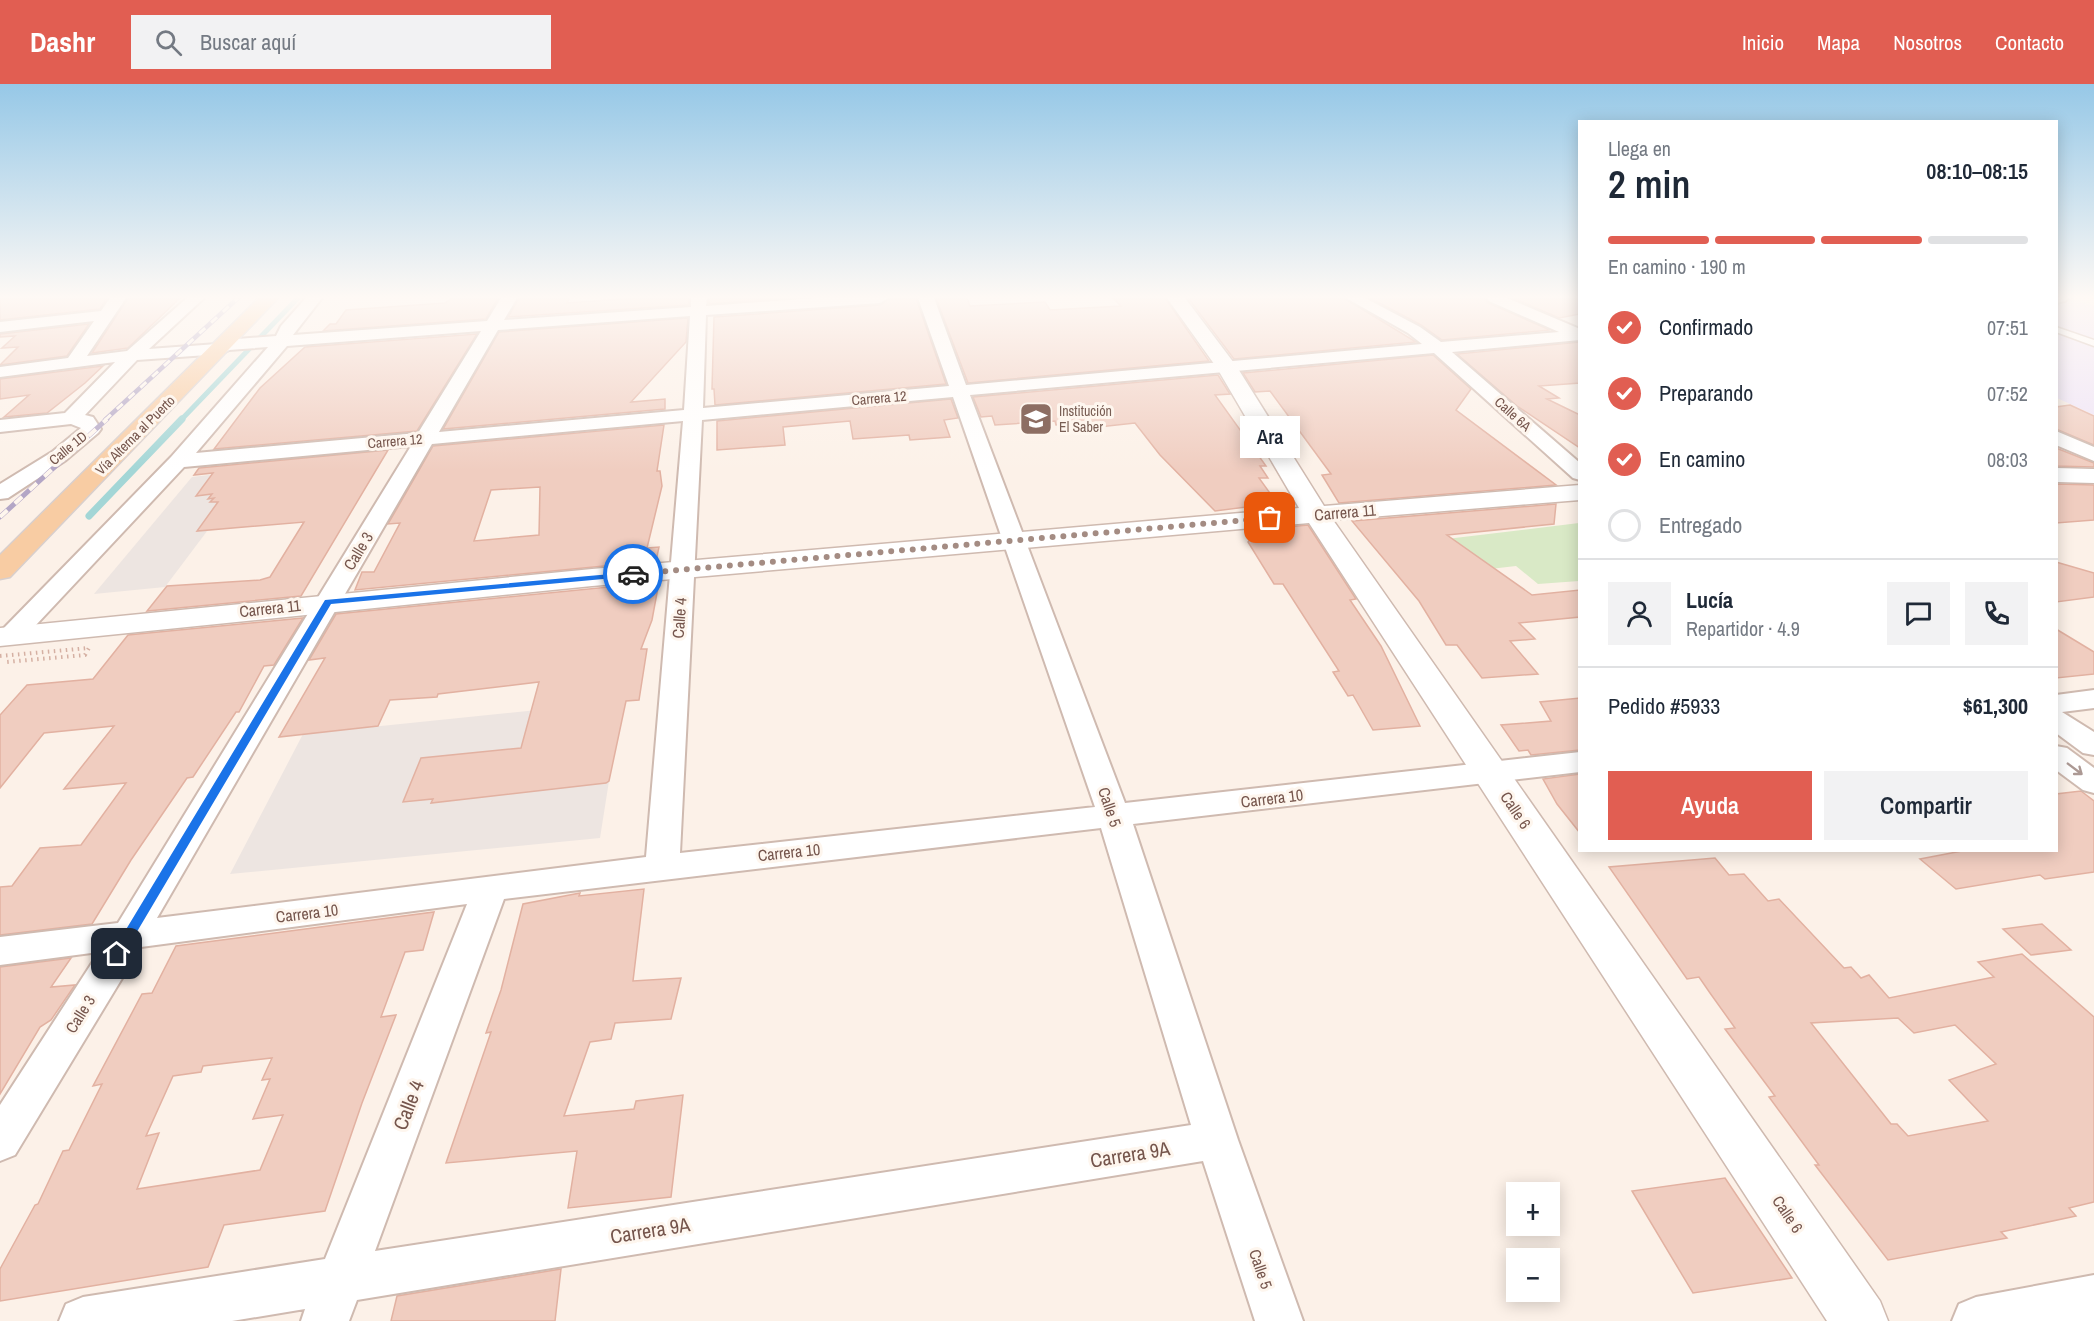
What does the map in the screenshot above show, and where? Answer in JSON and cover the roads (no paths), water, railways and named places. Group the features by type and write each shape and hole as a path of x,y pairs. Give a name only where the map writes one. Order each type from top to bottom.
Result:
{"main road":[{"name":"Vía Alterna al Puerto","path":"0,571 214,356"}],"street":[{"path":"73,363 78,356"},
{"path":"0,372 132,356"},
{"name":"Calle 1D","path":"71,418 132,356"},
{"path":"4,648 178,461 263,356"},
{"name":"Calle 3","path":"0,1142 129,935 476,356"},
{"name":"Calle 4","path":"662,867 696,356"},
{"name":"Calle 5","path":"946,356 1114,816 1217,1140 1279,1321"},
{"name":"Calle 6","path":"1219,356 1316,514 1860,1321"},
{"name":"Carrera 12","path":"178,461 1360,356"},
{"name":"Calle 6A","path":"1447,356 1578,472"},
{"path":"0,426 71,418"},
{"name":"Calle 1D","path":"0,494 59,458 91,429 86,421 71,418"},
{"path":"2058,438 2094,455"},
{"path":"2058,475 2094,476"},
{"name":"Carrera 11","path":"4,648 328,602 1012,540 1578,492"},
{"path":"2058,704 2094,699"},
{"path":"2058,720 2094,746"},
{"path":"2058,756 2094,783"},
{"name":"Carrera 10","path":"0,951 662,867 1578,762"},
{"name":"Calle 4","path":"325,1321 490,889"},
{"name":"Carrera 9A","path":"83,1321 1217,1140"},
{"path":"1976,1321 2094,1299"}],"waterway":[{"path":"181,420 243,356"},
{"path":"89,516 182,419"}],"railway":[{"path":"105,420 175,356"},
{"path":"0,517 107,419"}],"place":[{"name":"Institución El Saber","path":"1036,419"},
{"name":"Ara","path":"1270,518"}]}
